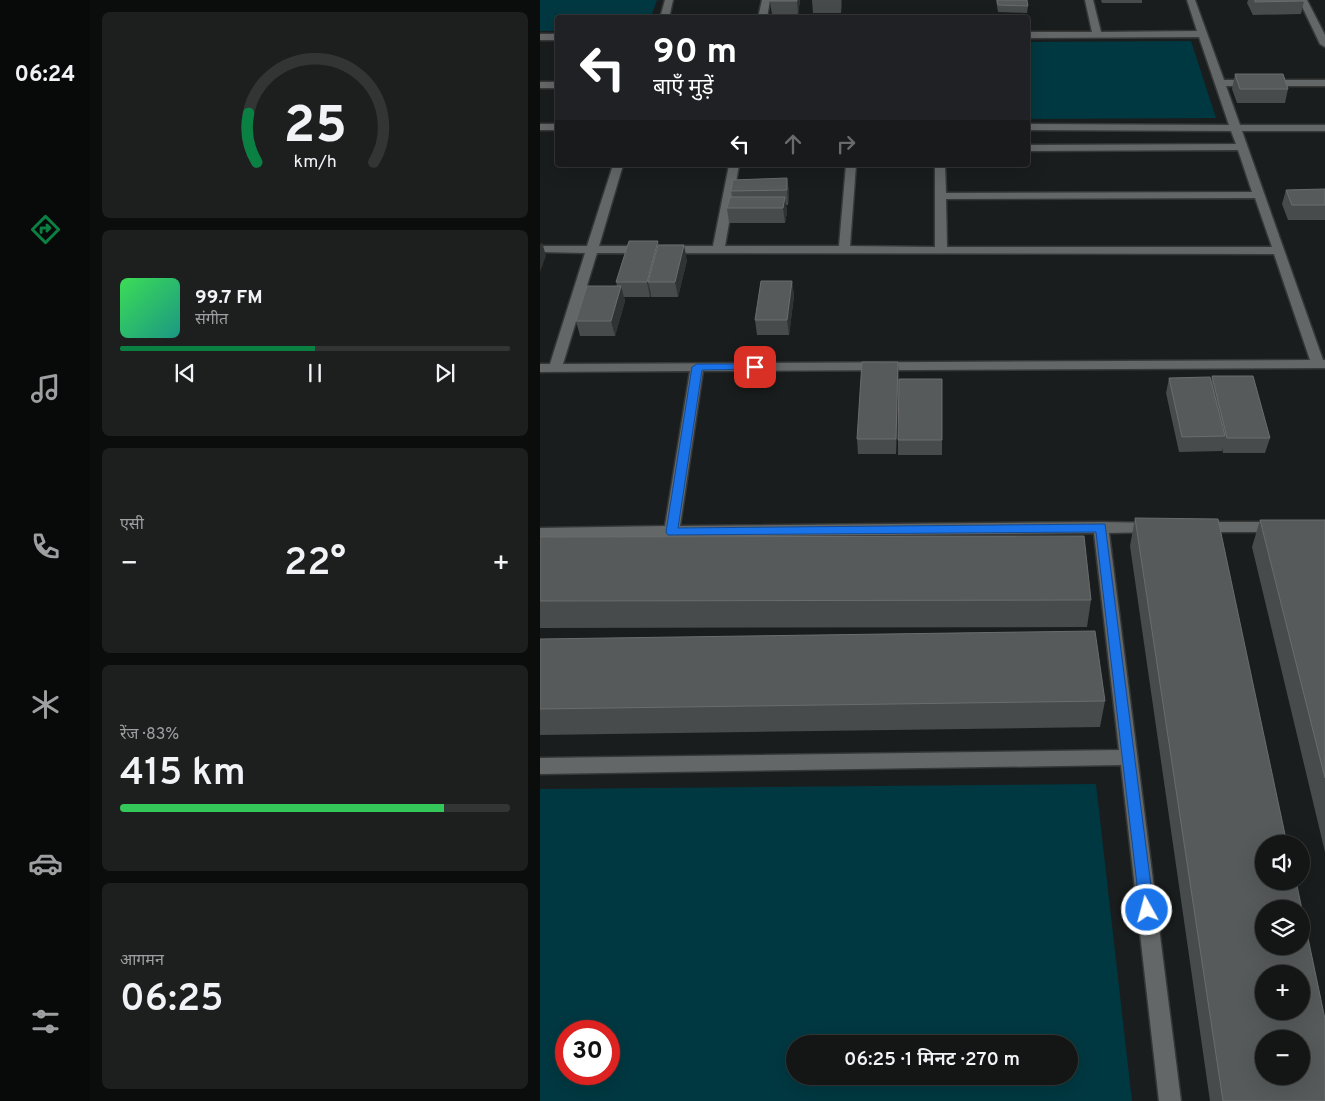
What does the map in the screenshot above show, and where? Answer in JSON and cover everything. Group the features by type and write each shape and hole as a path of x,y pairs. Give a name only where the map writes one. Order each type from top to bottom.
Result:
{"street":[{"path":"665,15 670,0"},
{"path":"763,15 766,0"},
{"path":"1089,0 1097,35"},
{"path":"540,368 1321,364 1278,251 1191,0"},
{"path":"1303,0 1325,44"},
{"path":"1030,35 1202,34"},
{"path":"540,37 555,37"},
{"path":"1219,83 1325,84"},
{"path":"540,85 555,85"},
{"path":"540,127 555,127"},
{"path":"1030,127 1325,128"},
{"path":"1030,148 1242,147"},
{"path":"555,368 617,167"},
{"path":"718,250 734,167"},
{"path":"844,250 851,167"},
{"path":"940,167 941,250"},
{"path":"940,196 1259,195"},
{"path":"540,249 1278,251"},
{"path":"672,532 697,367"},
{"path":"1188,527 1296,526"},
{"path":"1101,527 1170,1101"},
{"path":"540,533 1169,527"},
{"path":"540,766 1128,758"}],"shaded area":[{"path":"540,0 657,0 652,15 555,15 555,31 540,31"},
{"path":"1191,41 1216,118 1030,119 1030,42"},
{"path":"1096,784 1132,1101 540,1101 540,789"}],"building":[{"path":"797,0 797,1 770,1"},
{"path":"997,0 1027,0 1028,6 998,5"},
{"path":"1255,0 1303,0 1304,1 1255,2"},
{"path":"1235,74 1283,74 1288,89 1240,89"},
{"path":"787,178 787,190 731,191 733,180"},
{"path":"1325,189 1325,205 1292,205 1286,190"},
{"path":"730,197 785,197 783,208 727,208"},
{"path":"629,241 658,241 647,282 616,282"},
{"path":"658,245 684,245 675,282 648,282"},
{"path":"761,281 792,281 787,320 755,320"},
{"path":"587,286 621,286 611,321 576,321"},
{"path":"862,362 898,362 896,439 857,439"},
{"path":"1212,376 1253,376 1270,438 1227,438"},
{"path":"1210,377 1225,436 1182,437 1169,378"},
{"path":"899,379 942,379 942,440 898,440"},
{"path":"1135,518 1218,519 1285,835 1255,835 1255,890 1298,890 1300,900 1255,900 1255,955 1310,955 1310,948 1325,1019 1325,1101 1223,1101"},
{"path":"1260,520 1325,520 1325,778"},
{"path":"1084,536 1091,600 540,601 540,537"},
{"path":"1095,631 1105,701 540,709 540,639"}],"route":[{"path":"755,367 697,367 672,532 1101,527 1147,910"}]}
